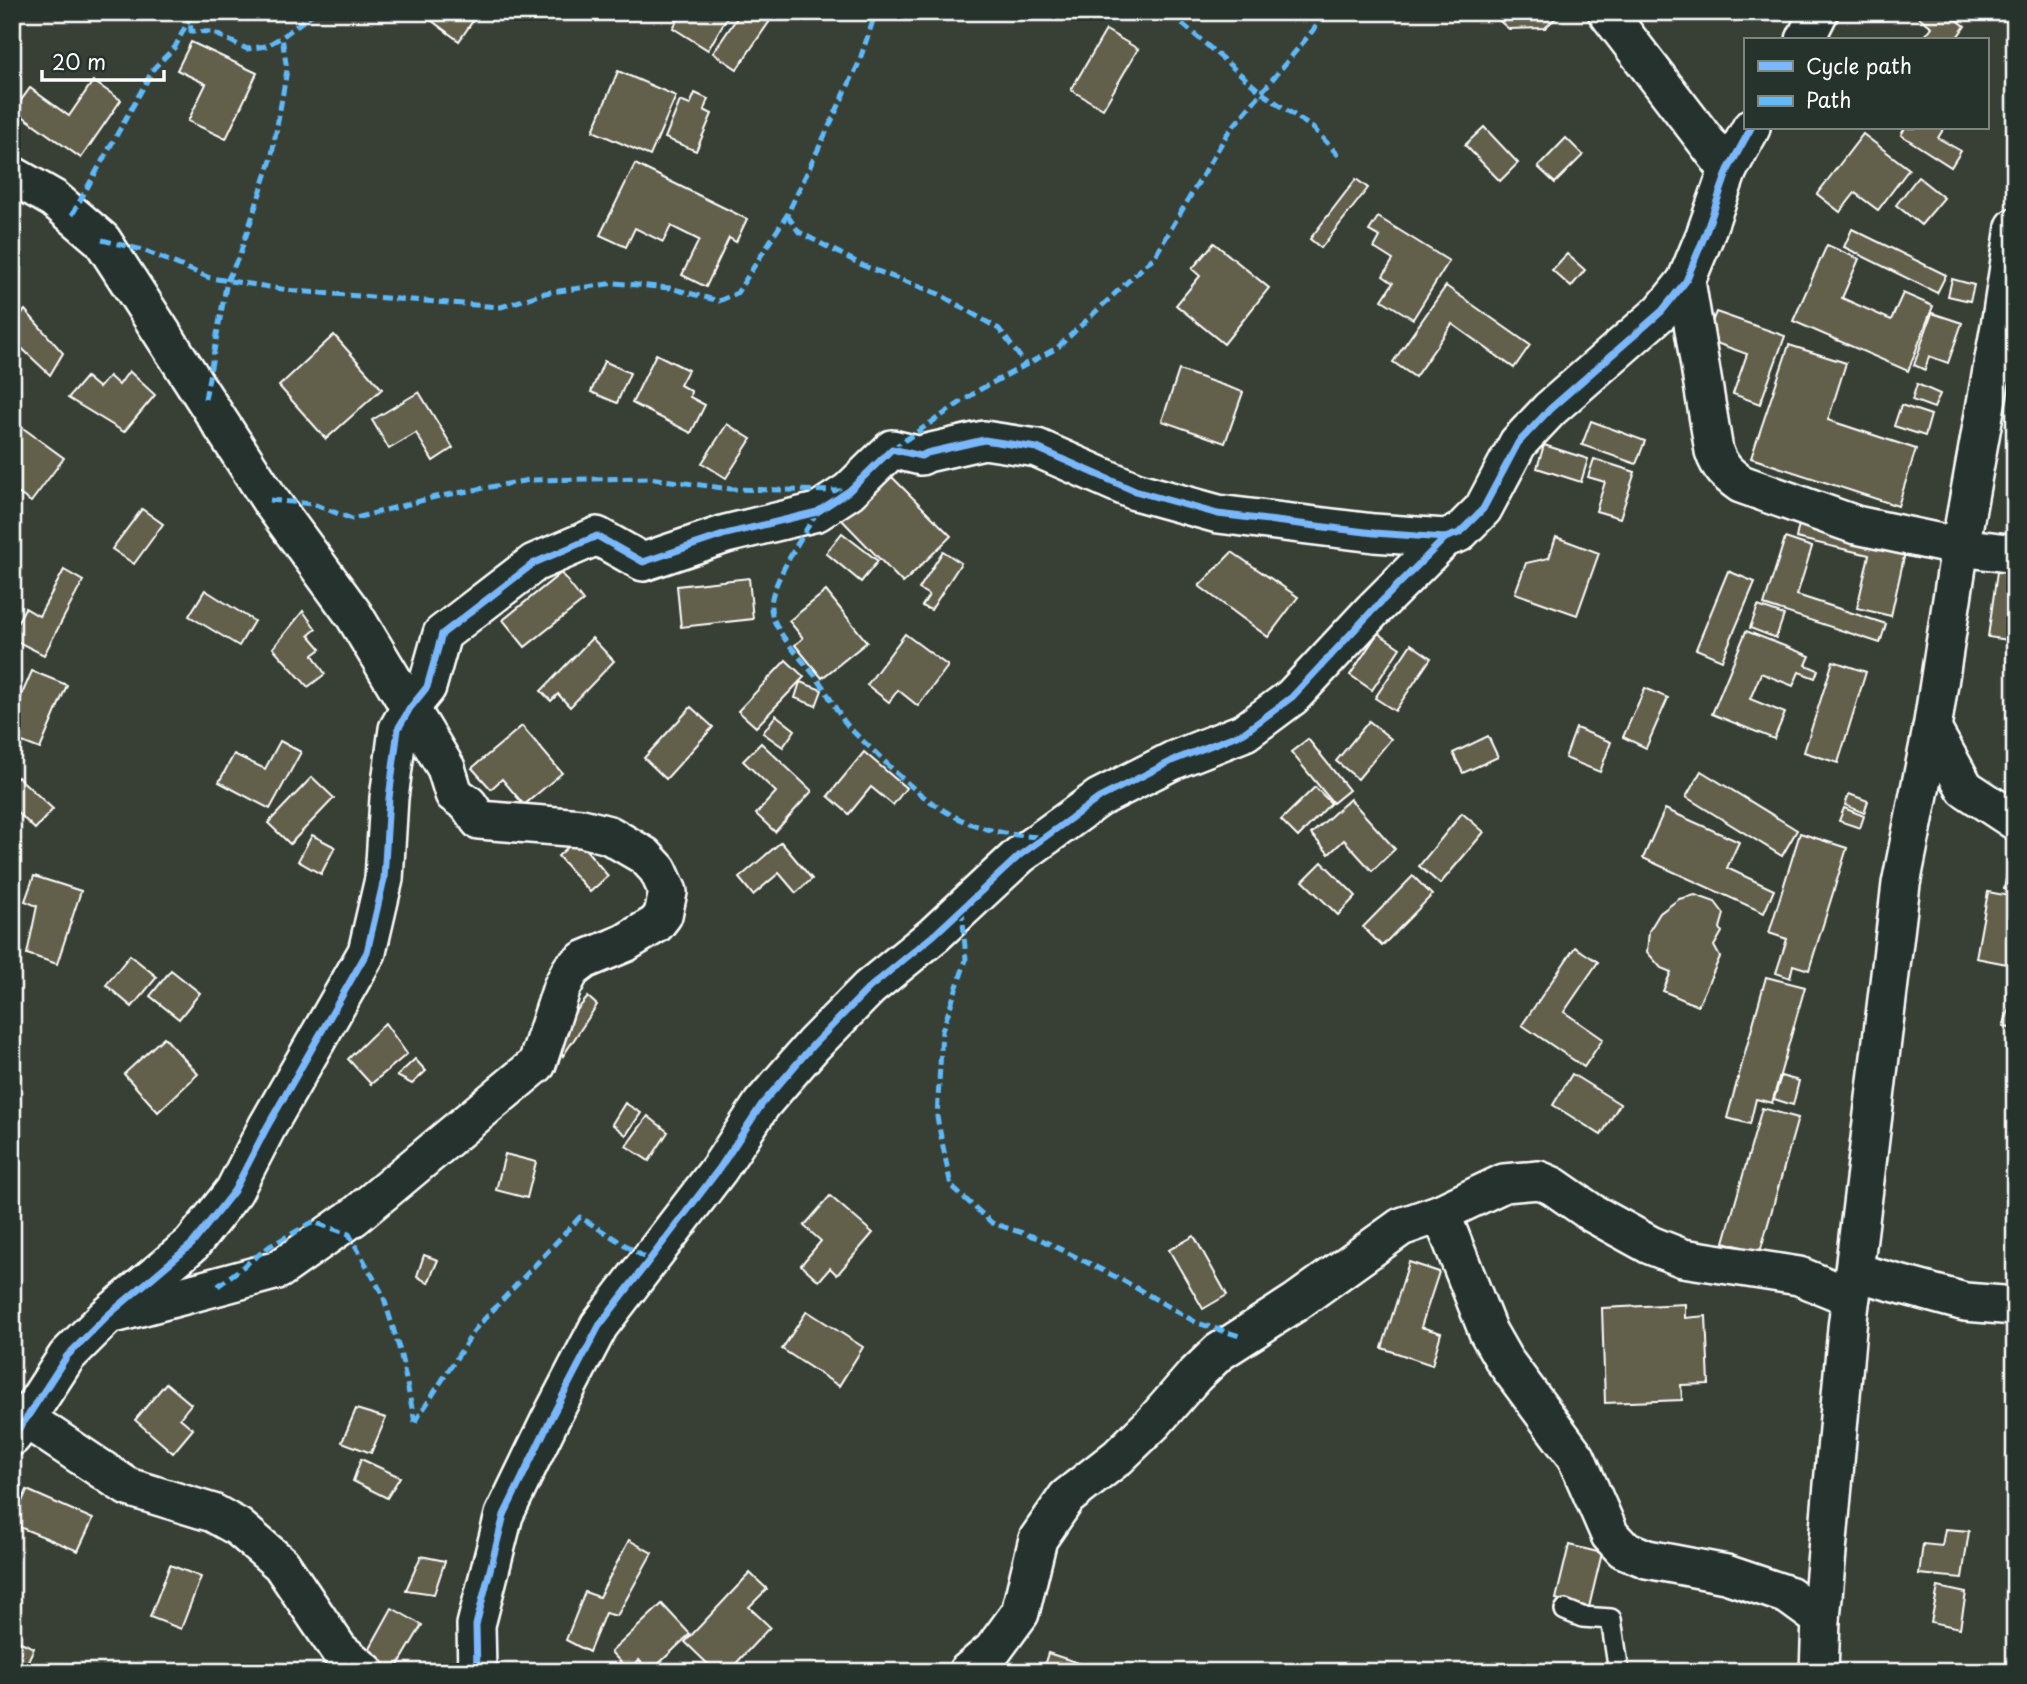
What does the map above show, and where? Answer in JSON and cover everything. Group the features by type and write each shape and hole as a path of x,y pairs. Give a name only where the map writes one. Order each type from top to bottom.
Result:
{"street":[{"path":"1806,38 1819,12"},
{"path":"1609,14 1728,170"},
{"path":"366,1672 339,1650 281,1564 238,1527 213,1513 128,1487 19,1428 67,1356 107,1316 192,1244 234,1191 267,1127 368,952 384,879 389,798 398,729 426,687 442,635 534,563 597,536 643,562 726,534 817,512 849,491 892,449 921,456 984,440 1037,448 1135,491 1218,514 1374,533 1445,538 1459,533 1483,509 1518,443 1532,427 1661,310 1686,281 1728,170 1750,130"},
{"path":"12,175 54,200 102,240 270,500 355,615 446,768 454,794 468,804 479,820 582,828 609,835 645,856 658,870 668,892 663,915 656,924 625,943 584,960 571,970 562,987 537,1063 355,1216 278,1270 107,1316"},
{"path":"1819,1672 1821,1619 1853,1284 1901,884 1931,729 2015,227"},
{"path":"1686,281 1714,452 1718,463 1730,477 1741,484 1856,525 1960,547 2015,554"},
{"path":"477,1672 475,1625 504,1515 550,1420 599,1326 719,1169 762,1104 813,1045 869,988 934,935 1020,855 1099,798 1174,760 1245,732 1292,697 1445,538"},
{"path":"1931,729 1965,788 2015,821"},
{"path":"967,1672 993,1650 1020,1613 1038,1539 1067,1497 1118,1457 1219,1352 1295,1303 1401,1227 1441,1213 1504,1183 1539,1180 1650,1245 1683,1258 1965,1302 2015,1306"},
{"path":"1441,1213 1488,1332 1504,1360 1576,1457 1610,1535 1623,1549 1647,1559 1726,1574 1788,1595 1821,1619"}],"lane":[{"path":"1565,1610 1582,1616 1611,1619 1619,1672"}],"building":[{"path":"420,12 479,12 459,41"},
{"path":"682,12 730,12 708,50 673,28"},
{"path":"741,12 776,12 737,69 713,53"},
{"path":"1489,12 1562,12 1545,28 1509,29"},
{"path":"1912,12 1947,12 1965,26 1956,38 1924,38 1932,27"},
{"path":"1106,30 1138,49 1103,109 1071,90"},
{"path":"191,42 257,73 226,139 188,121 206,84 177,70"},
{"path":"618,71 676,96 650,156 593,131"},
{"path":"93,81 121,100 81,158 14,110 30,88 69,116"},
{"path":"695,93 708,99 704,110 712,114 696,151 665,138 680,101 690,105"},
{"path":"1484,127 1518,163 1500,181 1465,145"},
{"path":"1904,130 1943,130 1938,138 1961,151 1951,167 1901,135"},
{"path":"1863,134 1909,169 1878,210 1855,193 1840,212 1817,194"},
{"path":"1566,138 1583,155 1555,183 1538,167"},
{"path":"635,164 747,219 736,242 729,238 706,287 682,275 699,240 671,226 663,242 635,228 626,247 600,235"},
{"path":"1918,177 1944,198 1921,225 1896,205"},
{"path":"1356,179 1368,188 1321,248 1310,239"},
{"path":"1378,217 1449,261 1413,319 1382,300 1393,283 1383,276 1393,260 1374,248 1380,237 1369,231"},
{"path":"1852,229 1946,275 1937,293 1844,247"},
{"path":"1214,243 1269,288 1224,344 1176,305 1200,276 1192,269"},
{"path":"1827,245 1859,259 1842,298 1891,320 1903,293 1933,306 1908,371 1793,321"},
{"path":"1567,254 1585,270 1571,287 1552,270"},
{"path":"1952,279 1974,285 1970,301 1948,296"},
{"path":"1446,286 1530,345 1514,368 1452,324 1415,377 1393,362"},
{"path":"25,310 63,353 50,375 12,339 12,324"},
{"path":"1716,312 1785,336 1760,404 1733,394 1747,354 1705,339"},
{"path":"1932,313 1962,323 1948,363 1929,356 1925,370 1914,365"},
{"path":"334,335 382,389 326,439 279,386"},
{"path":"1789,345 1846,363 1828,420 1916,449 1898,506 1751,458"},
{"path":"656,354 688,370 680,385 691,391 690,397 705,405 691,433 632,403"},
{"path":"604,361 630,373 617,403 591,392"},
{"path":"1179,370 1243,392 1225,443 1162,421"},
{"path":"129,371 155,395 124,432 68,398 86,377 99,388 109,376 119,385"},
{"path":"1917,384 1940,394 1934,408 1912,400"},
{"path":"419,392 453,448 433,461 416,433 389,449 372,420"},
{"path":"1901,405 1931,415 1925,436 1894,426"},
{"path":"12,420 64,458 31,502 12,489"},
{"path":"1591,421 1645,441 1636,464 1582,445"},
{"path":"727,424 751,439 726,478 702,463"},
{"path":"1544,445 1588,459 1581,482 1537,468"},
{"path":"1594,459 1635,472 1620,518 1596,511 1605,482 1588,477"},
{"path":"885,470 951,536 903,583 838,516"},
{"path":"2015,482 2015,517 2007,515"},
{"path":"142,509 163,524 134,564 112,549"},
{"path":"1801,515 1908,539 1891,616 1857,608 1869,555 1796,538"},
{"path":"842,533 878,561 861,582 826,553"},
{"path":"1556,537 1599,553 1577,615 1515,593 1526,563 1549,558"},
{"path":"1785,538 1812,547 1797,595 1886,624 1880,643 1764,605"},
{"path":"943,551 961,563 931,610 922,606 929,595 919,589"},
{"path":"1232,552 1298,597 1268,637 1199,586"},
{"path":"1999,557 2015,559 2015,641 1988,637"},
{"path":"64,570 83,581 44,655 12,639 12,633 25,608 39,616"},
{"path":"1728,571 1755,582 1722,660 1696,649"},
{"path":"561,573 583,601 525,647 503,620"},
{"path":"749,578 753,619 681,627 677,586"},
{"path":"205,590 254,621 239,646 189,616"},
{"path":"826,591 867,642 822,678 795,645 803,638 789,621"},
{"path":"1758,606 1784,615 1776,638 1750,628"},
{"path":"303,611 316,629 309,635 321,649 313,655 325,674 308,687 273,648"},
{"path":"1746,631 1810,656 1806,665 1818,670 1815,678 1799,672 1793,686 1761,673 1750,699 1785,713 1774,739 1712,714"},
{"path":"1378,633 1400,648 1372,690 1350,675"},
{"path":"905,634 948,666 918,706 898,690 889,702 867,685"},
{"path":"592,638 614,661 570,707 558,694 551,701 541,691"},
{"path":"1411,644 1431,658 1395,711 1375,698"},
{"path":"786,660 804,677 756,727 738,711"},
{"path":"1833,661 1866,672 1838,763 1804,752"},
{"path":"32,671 67,685 40,749 12,738 12,717"},
{"path":"800,682 822,690 816,706 795,698"},
{"path":"1645,688 1668,698 1646,748 1623,737"},
{"path":"691,707 713,727 666,779 644,758"},
{"path":"776,715 795,730 783,747 763,733"},
{"path":"1369,721 1391,739 1358,779 1336,761"},
{"path":"522,726 562,773 524,805 502,779 491,789 472,768"},
{"path":"1576,728 1611,742 1600,772 1565,758"},
{"path":"1488,736 1498,757 1463,773 1453,753"},
{"path":"1308,739 1349,790 1333,803 1291,752"},
{"path":"280,741 301,752 270,809 219,782 234,754 265,769"},
{"path":"761,743 812,791 775,832 756,814 776,792 743,761"},
{"path":"864,752 906,788 893,805 871,787 849,814 828,796"},
{"path":"1701,771 1797,830 1782,856 1686,797"},
{"path":"18,777 53,809 35,829 12,807 12,783"},
{"path":"312,777 334,798 290,844 268,823"},
{"path":"1315,787 1331,803 1298,837 1281,820"},
{"path":"1849,794 1868,801 1864,813 1845,805"},
{"path":"1350,799 1395,849 1372,871 1344,840 1329,854 1311,834"},
{"path":"1844,808 1864,816 1860,828 1839,821"},
{"path":"1665,809 1739,842 1727,868 1774,890 1764,913 1643,858"},
{"path":"1462,813 1484,832 1440,884 1419,866"},
{"path":"1800,833 1847,848 1809,970 1793,965 1790,978 1776,973 1787,939 1769,933"},
{"path":"312,835 335,847 321,874 298,861"},
{"path":"577,839 608,876 590,892 558,856"},
{"path":"781,842 812,879 796,893 779,873 753,895 739,878"},
{"path":"2012,848 2015,848 2015,891 2004,889"},
{"path":"1322,862 1356,896 1338,915 1303,881"},
{"path":"34,876 81,891 57,964 27,954 37,906 25,901"},
{"path":"1413,876 1432,895 1382,946 1363,927"},
{"path":"1988,892 2015,897 2015,952 2012,965 1976,958"},
{"path":"1695,895 1715,902 1724,914 1720,928 1722,932 1714,946 1720,957 1698,1006 1663,991 1671,972 1661,968 1647,952 1649,931 1660,913 1679,899"},
{"path":"1575,947 1598,962 1564,1012 1603,1039 1584,1067 1522,1025"},
{"path":"130,955 157,977 132,1007 106,985"},
{"path":"171,970 200,993 179,1019 150,996"},
{"path":"1766,977 1805,987 1772,1103 1756,1099 1750,1124 1727,1118"},
{"path":"588,997 597,1005 563,1056 554,1037"},
{"path":"2013,1000 2015,1001 2015,1030 2003,1026"},
{"path":"385,1023 407,1054 371,1084 348,1059"},
{"path":"164,1037 198,1074 158,1112 124,1074"},
{"path":"415,1059 426,1071 412,1084 397,1076"},
{"path":"1572,1074 1620,1104 1601,1135 1553,1105"},
{"path":"1781,1076 1799,1081 1793,1105 1774,1099"},
{"path":"625,1103 641,1113 626,1135 612,1124"},
{"path":"1762,1108 1798,1118 1760,1252 1724,1242"},
{"path":"648,1116 668,1132 649,1161 626,1146"},
{"path":"505,1154 536,1162 527,1198 496,1190"},
{"path":"830,1196 873,1233 837,1275 830,1268 819,1281 801,1265 821,1241 804,1226"},
{"path":"1194,1236 1227,1295 1203,1309 1169,1250"},
{"path":"424,1255 438,1260 428,1283 417,1276"},
{"path":"1409,1262 1439,1272 1421,1327 1441,1333 1432,1365 1382,1348"},
{"path":"1685,1304 1685,1318 1706,1316 1709,1384 1681,1385 1682,1400 1605,1403 1602,1308"},
{"path":"807,1311 863,1347 839,1386 782,1349"},
{"path":"166,1383 191,1404 180,1418 193,1429 173,1453 135,1420"},
{"path":"356,1409 386,1418 371,1453 342,1442"},
{"path":"361,1459 400,1477 387,1498 353,1481"},
{"path":"27,1490 93,1519 78,1551 12,1524"},
{"path":"1945,1529 1969,1531 1962,1578 1919,1574 1923,1544 1942,1546"},
{"path":"629,1540 652,1553 617,1616 605,1613 589,1652 566,1640 585,1592 599,1597"},
{"path":"1569,1545 1602,1553 1589,1607 1556,1599"},
{"path":"421,1556 445,1561 434,1594 406,1590"},
{"path":"170,1565 201,1577 181,1629 150,1617"},
{"path":"750,1573 767,1589 749,1607 770,1627 728,1672 716,1672 685,1642"},
{"path":"1938,1587 1966,1593 1960,1628 1931,1622"},
{"path":"662,1604 690,1634 650,1672 639,1660 628,1670 611,1652"},
{"path":"392,1608 422,1625 394,1672 366,1655"},
{"path":"12,1638 34,1648 23,1672 12,1672"},
{"path":"1048,1653 1091,1667 1089,1672 1042,1672"}],"marked path":[{"path":"72,215 154,68 175,47 190,17 191,31 212,32 247,49 266,46 315,12"},
{"path":"102,240 143,250 210,278 295,291 501,307 545,293 615,283 670,288 719,301 737,293 787,215 858,65 876,12"},
{"path":"892,449 979,390 1057,348 1155,256 1227,134 1330,12"},
{"path":"1171,14 1261,92 1314,129 1342,159"},
{"path":"205,399 227,281 240,254 271,160 287,70 282,37"},
{"path":"787,215 799,232 864,266 939,294 999,329 1026,365"},
{"path":"270,500 313,504 352,519 435,497 529,480 649,478 730,489 846,491"},
{"path":"817,512 789,559 772,597 772,616 788,644 820,682 848,726 915,790 952,815 971,824 1016,835 1043,837"},
{"path":"962,909 966,960 942,1031 937,1117 951,1186 992,1223 1038,1238 1124,1281 1197,1323 1243,1337"},
{"path":"415,1422 476,1328 580,1217 649,1260"},
{"path":"218,1286 270,1246 313,1222 349,1234 383,1295 400,1351 415,1422"}],"cycle path":[{"path":"12,1437 67,1356 107,1316 192,1244 234,1191 267,1127 367,952 384,879 389,798 398,729 427,687 442,634 534,563 597,536 643,562 726,534 817,512 849,491 892,449 921,456 984,440 1037,448 1135,491 1218,514 1374,533 1445,538 1459,533 1483,509 1518,443 1550,409 1662,311 1686,281 1728,170 1750,130"},
{"path":"477,1672 476,1625 504,1515 550,1420 599,1326 719,1169 762,1104 813,1045 869,988 934,935 1020,855 1099,798 1174,760 1245,732 1292,697 1445,538"}]}
